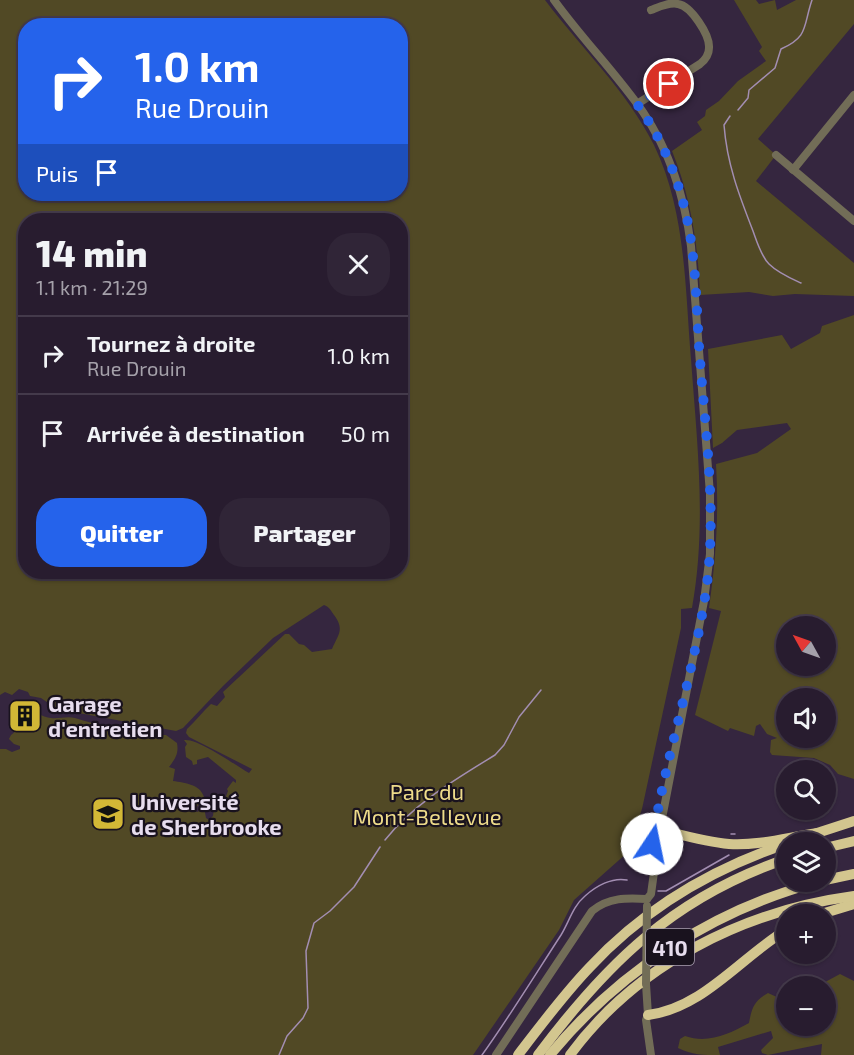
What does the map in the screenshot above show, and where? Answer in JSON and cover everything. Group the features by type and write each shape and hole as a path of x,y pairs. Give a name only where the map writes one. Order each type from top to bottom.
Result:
{"highway":[{"path":"821,832 854,821"},
{"path":"657,829 714,842 737,844 776,840"},
{"path":"836,845 854,841"},
{"path":"518,1055 591,965 644,918 713,874 776,847"},
{"name":"410","path":"538,1055 591,988 619,959 654,930 717,889 776,863"},
{"path":"836,878 854,874"},
{"name":"410","path":"550,1055 607,995 670,948 730,914 786,892"},
{"path":"570,1055 590,1029 616,1003 656,972 694,948 742,925 781,912 854,896"},
{"path":"836,910 854,904"},
{"path":"648,1015 674,1009 699,996 776,937"}],"street":[{"path":"554,0 637,104 652,128 676,177 685,209 693,257 711,530 706,590 657,829 651,894 647,903 648,1015 646,1020 653,1055"},
{"path":"637,104 700,64 709,48 706,35 686,6 674,3 651,10"},
{"path":"793,170 854,95"},
{"path":"776,155 854,221"},
{"path":"496,1055 592,911 615,899 647,903"}],"green space":[{"name":"Parc du Mont-Bellevue","path":"0,0 545,0 631,106 654,145 665,170 672,196 682,250 698,452 700,515 697,577 692,608 681,609 681,628 642,809 627,853 574,900 559,930 473,1055 0,1055 0,749 12,752 20,749 20,746 9,739 11,735 37,714 49,718 75,718 112,726 115,730 125,729 141,735 166,735 177,743 176,756 169,767 175,769 173,781 199,789 204,797 194,811 198,812 200,807 204,807 206,818 209,820 213,816 214,807 223,804 227,789 233,781 236,783 236,780 208,757 197,760 197,764 193,765 192,761 186,757 187,744 184,740 207,747 249,773 252,769 189,737 186,733 187,729 211,704 217,706 225,697 223,692 285,634 289,634 312,652 332,649 340,628 337,620 324,605 273,638 183,728 176,731 57,709 41,698 30,696 28,692 19,689 12,695 5,692 0,695"},
{"path":"734,0 756,0 759,4 775,0 777,10 796,0 854,0 854,24 758,139 776,155 756,181 854,263 854,296 795,294 773,296 749,292 700,295 692,222 684,186 672,151 702,130 697,122 705,116 706,110 719,101 738,81 766,61 759,51 762,47"},
{"path":"854,315 854,779 838,774 836,760 772,755 770,752 771,740 776,738 776,748 836,748 836,688 776,688 776,738 767,734 760,724 756,726 754,736 730,728 728,731 695,715 721,611 709,608 716,536 716,464 757,453 791,429 787,423 737,430 713,448 708,349 782,335 791,349 820,333 822,326"},
{"path":"840,974 854,981 854,1055 821,1055 822,1044 768,1055 762,1053 761,1050 773,1038 771,1031 718,1047 720,1055 698,1054 678,1048 680,1039 685,1036 710,1038 726,1034 749,1023 754,1005 768,993 776,997 776,1036 836,1036 836,976"}],"waterway":[{"path":"738,110 748,98 749,90 775,68 781,49 790,45 801,35 812,0"},
{"path":"730,116 724,125 728,153 738,192 760,249 766,261 773,267 801,283"},
{"path":"385,840 422,804 450,783 495,755 504,745 519,717 541,690"},
{"path":"279,1055 287,1036 303,1018 308,1008 306,951 314,923 354,887 380,847"},
{"path":"658,891 666,891 729,855"},
{"path":"482,1055 561,935 581,900 604,883 627,880"}],"place":[{"name":"Garage d'entretien","path":"25,716"},
{"name":"Université de Sherbrooke","path":"108,814"}],"route":[{"path":"652,844 704,601 710,560 711,530 693,257 688,224 676,177 652,128 637,104 669,84"}]}
